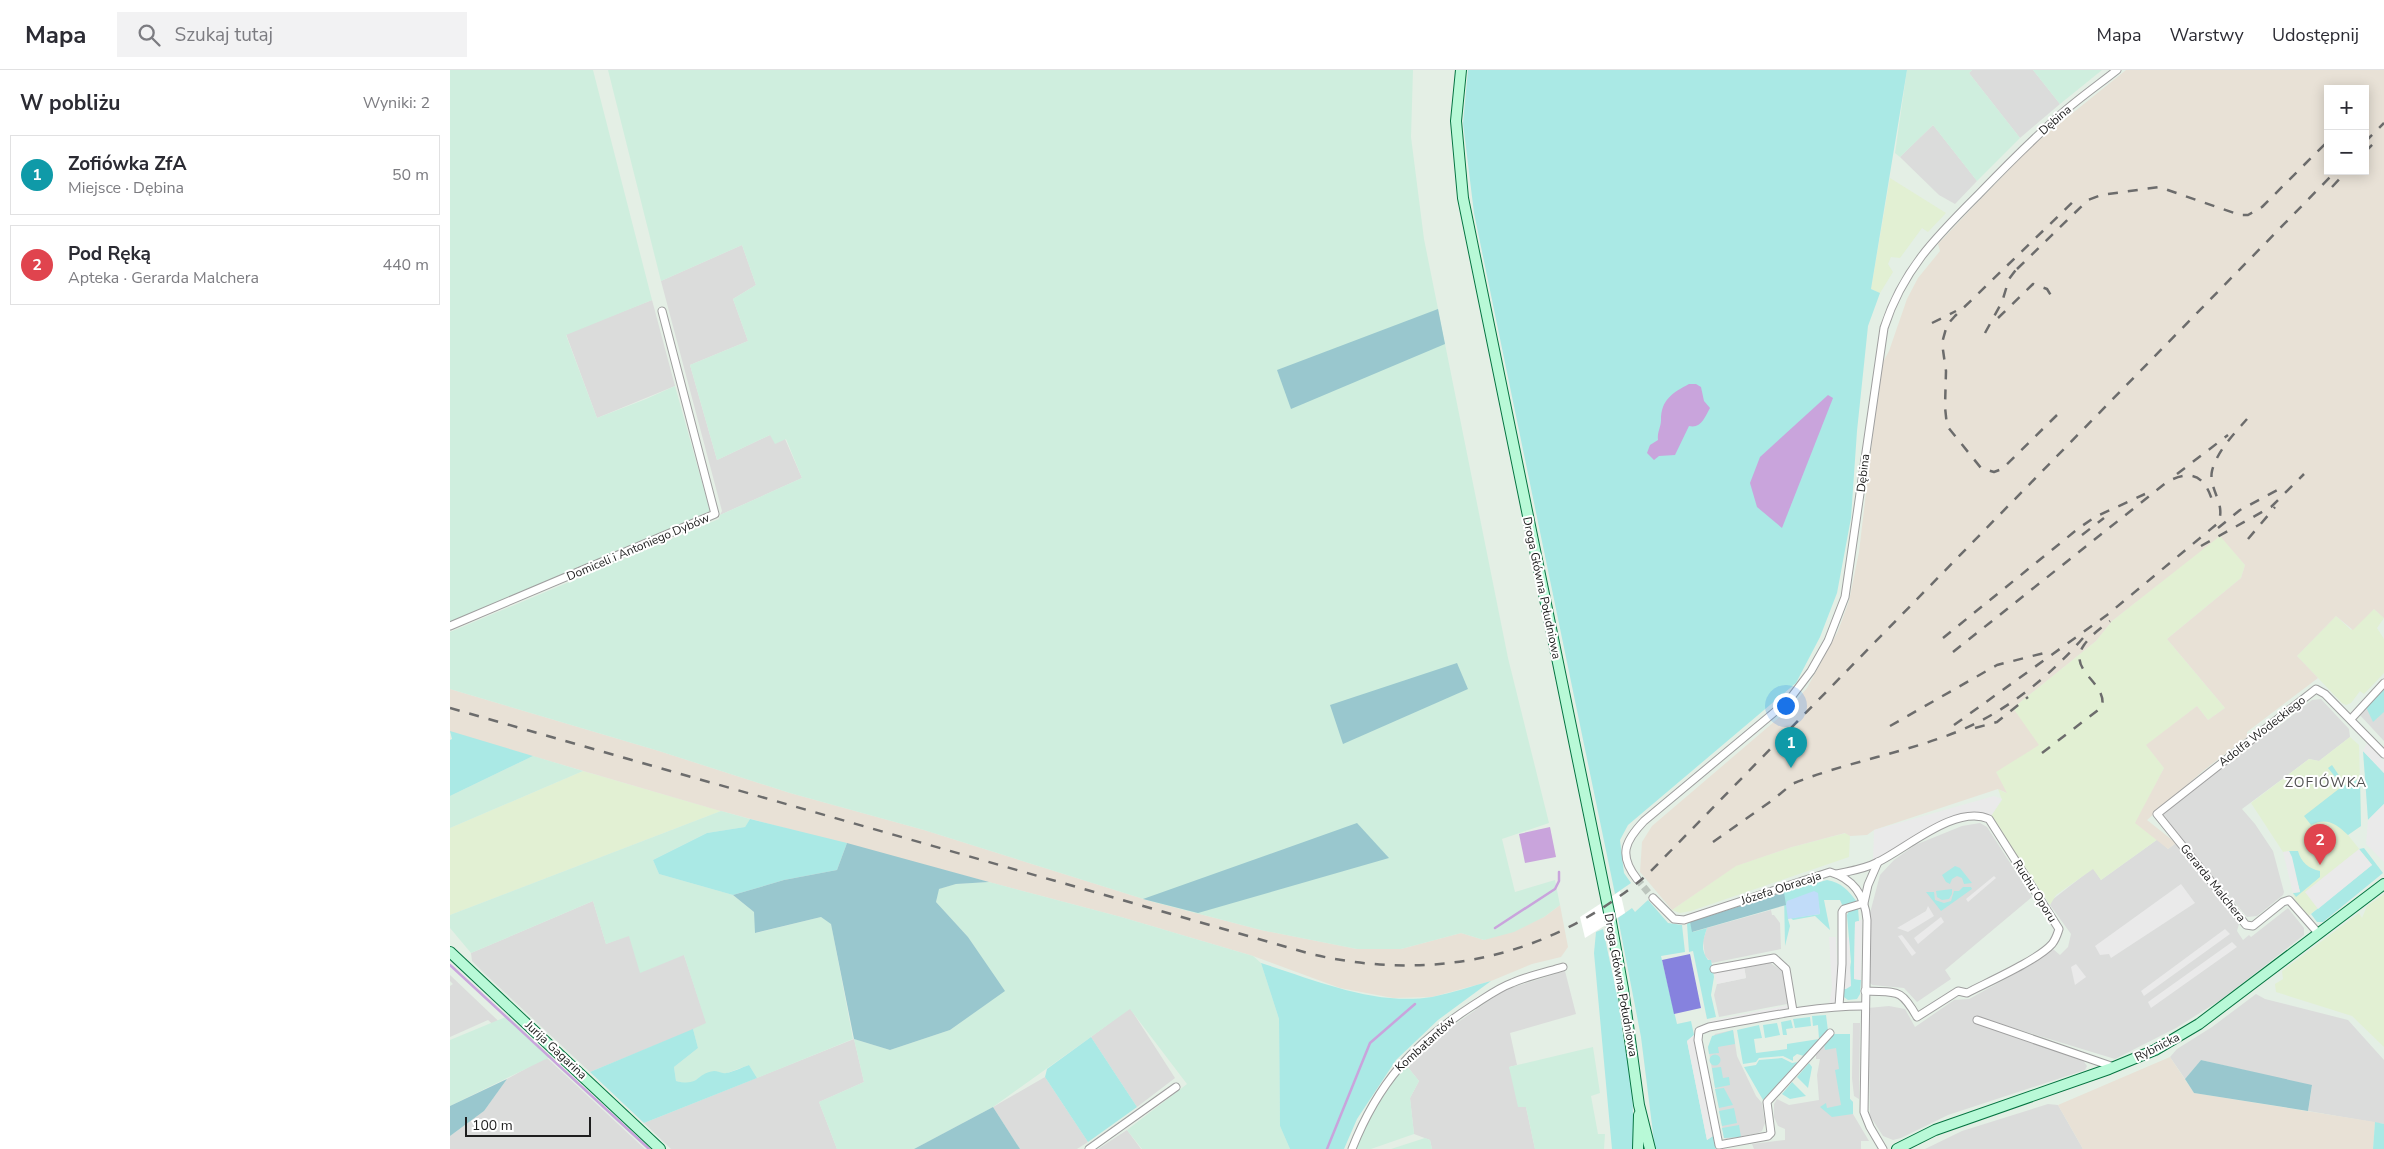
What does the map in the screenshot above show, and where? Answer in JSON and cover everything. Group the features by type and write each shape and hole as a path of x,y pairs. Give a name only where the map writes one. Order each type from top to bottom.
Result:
{"main road":[{"name":"Droga Główna Południowa","path":"1460,70 1456,120 1462,198 1611,922 1623,989 1639,1105 1650,1149"},
{"name":"Rybnicka","path":"1897,1149 1935,1130 2114,1067 2155,1050 2199,1024 2384,884"},
{"name":"Jurija Gagarina","path":"450,952 660,1149"},
{"name":"Droga Główna Południowa","path":"1638,1149 1639,1105"}],"street":[{"name":"Dębina","path":"1637,879 1626,862 1626,844 1630,836 1644,821 1789,700 1811,671 1828,641 1845,597 1884,328 1891,305 1916,261 1947,226 2017,155 2061,114 2117,70"},
{"name":"Domiceli i Antoniego Dybów","path":"450,626 715,514 662,311"},
{"path":"2351,719 2384,683"},
{"name":"Adolfa Wodeckiego","path":"2157,814 2316,689 2325,694 2384,754"},
{"name":"Gerarda Malchera","path":"2157,814 2246,925 2253,926 2283,902 2289,900 2319,934"},
{"name":"Ruchu Oporu","path":"1837,874 1878,862 1936,828 1973,815 1980,815 1989,819 2058,930 2057,938 2051,945 2027,961 1967,993 1958,991 1917,1016 1907,999 1899,993 1865,991"},
{"path":"1839,1006 1842,964 1842,912 1844,909 1864,903 1868,885 1878,862"},
{"name":"Józefa Obracaja","path":"1653,898 1674,919 1684,920 1820,874 1830,872 1837,874 1860,892 1864,903 1867,920 1864,1006"},
{"path":"1714,969 1774,958 1786,969 1793,1011"},
{"name":"Kombatantów","path":"1352,1149 1367,1113 1384,1086 1403,1063 1440,1028 1509,984 1563,967"},
{"path":"1830,1032 1767,1102 1771,1133 1768,1136 1719,1147 1698,1040 1699,1032 1709,1028 1793,1011 1839,1006 1864,1006 1864,1112 1870,1127 1883,1149"},
{"path":"1977,1020 2114,1067"},
{"path":"1089,1149 1176,1087"}],"shaded area":[{"path":"450,70 593,70 652,300 566,335 597,418 675,386 710,511 450,625"},
{"path":"608,70 1413,70 1411,137 1424,239 1508,658 1549,823 1502,839 1515,892 1555,880 1560,905 1544,917 1514,932 1484,940 1461,933 1401,949 1357,949 1261,930 1150,901 924,830 790,793 659,751 450,689 450,632 719,519 720,515 802,478 786,439 775,444 770,435 717,460 690,365 748,341 733,299 756,285 742,245 661,281"},
{"path":"1468,70 1907,70 1871,289 1880,293 1868,326 1857,431 1851,518 1837,593 1820,637 1796,683 1628,825 1620,840 1624,873 1631,883 1615,894 1474,213 1463,123"},
{"path":"1907,70 1972,70 1969,73 2020,138 1977,181 1933,125 1900,157 1895,153"},
{"path":"1972,70 2033,70 2060,104 2020,138 1969,73"},
{"path":"2033,70 2102,70 2060,104"},
{"path":"2126,70 2384,70 2384,618 2374,609 2353,630 2336,616 2297,656 2318,678 2247,732 2247,737 2203,771 2147,820 2176,843 2168,849 2135,823 2164,768 2146,745 2197,706 2208,720 2225,708 2167,639 2241,578 2245,565 2220,536 2112,621 2096,641 2013,708 2039,745 1996,772 2007,793 1998,789 1874,830 1867,835 1850,836 1845,833 1792,847 1736,866 1672,910 1640,872 1642,842 1652,826 1788,710 1807,688 1838,631 1849,601 1859,552 1881,366 1889,351 1907,299 1918,278 1940,251 1938,244 2033,145"},
{"path":"1933,125 1977,181 1955,204 1939,195 1900,157"},
{"path":"1890,178 1946,213 1928,232 1922,228 1900,258 1891,257 1888,264 1893,272 1880,293 1871,289"},
{"path":"742,245 756,285 733,299 748,341 690,365 717,460 770,435 785,439 802,478 720,515 722,511 661,281"},
{"path":"652,300 675,386 597,418 566,334"},
{"path":"1438,309 1445,344 1291,409 1277,370"},
{"path":"1689,384 1696,384 1701,387 1704,401 1710,408 1700,424 1689,426 1675,455 1659,456 1654,460 1647,453 1650,445 1658,440 1665,402 1677,391"},
{"path":"1828,395 1833,398 1782,528 1757,507 1750,483 1760,457"},
{"path":"2220,535 2245,565 2241,578 2167,639 2225,708 2208,720 2197,706 2147,745 2164,768 2137,821 2158,839 2101,880 2093,869 2056,895 2050,905 1991,816 2002,800 1998,789 2006,793 1996,772 2013,708 2096,641 2112,621"},
{"path":"2374,609 2384,618 2377,628 2384,639 2384,673 2364,694 2360,691 2351,703 2346,705 2297,656 2336,616 2351,630"},
{"path":"1457,663 1468,689 1343,744 1330,705"},
{"path":"2384,688 2384,712 2373,722 2366,707"},
{"path":"450,689 659,751 790,793 924,830 1150,901 1261,930 1357,949 1401,949 1461,933 1484,940 1544,917 1560,905 1568,947 1561,957 1532,964 1491,981 1432,997 1393,998 1340,988 1253,956 1121,917 717,810 450,732"},
{"path":"2381,691 2384,693 2384,741 2359,714"},
{"path":"2321,699 2349,729 2350,737 2319,761 2309,759 2242,809 2255,824 2273,851 2284,892 2283,895 2257,916 2247,917 2167,823 2163,815 2165,811 2277,724 2279,726 2312,700"},
{"path":"450,731 533,756 450,796 450,740 452,739"},
{"path":"2350,737 2359,745 2361,826 2348,835 2372,865 2308,916 2295,900 2293,893 2299,892 2290,851 2283,852 2251,803 2309,759 2319,761"},
{"path":"2367,743 2384,761 2384,773 2363,751"},
{"path":"2363,751 2384,773 2384,804 2368,820"},
{"path":"533,756 583,771 450,828 450,796"},
{"path":"2332,765 2346,786 2360,778 2361,826 2348,835 2331,823 2322,822 2311,825 2304,816 2340,788 2337,785 2340,783 2328,768"},
{"path":"583,771 721,811 450,915 450,828"},
{"path":"1994,796 2002,799 1991,816 1982,813 1966,814 1925,829 1873,862 1874,830"},
{"path":"2384,804 2384,862 2366,844 2368,820"},
{"path":"721,811 750,819 745,827 707,833 653,860 659,874 733,895 754,912 756,933 821,917 831,923 853,1039 757,1078 749,1065 724,1074 703,1075 687,1084 676,1081 674,1067 698,1048 693,1029 706,1023 684,955 640,973 629,936 606,944 593,901 471,953 450,928 450,915"},
{"path":"750,819 847,843 837,870 784,880 733,895 659,874 653,860 707,833 745,827"},
{"path":"1357,823 1389,858 1198,913 1143,899"},
{"path":"1980,823 1987,827 2032,897 1945,970 1951,979 1917,1002 1904,988 1872,985 1869,981 1870,913 1880,875 1894,860 1915,845 1962,826"},
{"path":"1550,827 1556,857 1525,863 1519,834"},
{"path":"1846,833 1850,836 1849,857 1691,911 1680,913 1672,910 1735,866 1792,847"},
{"path":"2158,839 2168,849 2176,843 2238,920 2237,931 2243,940 2249,935 2251,937 2288,908 2304,928 2304,935 2222,999 2176,1028 2115,1059 1987,1020 1980,1024 2082,1059 2087,1066 2085,1070 1948,1115 1901,1138 1893,1140 1883,1136 1870,1116 1868,1008 1889,1006 1905,1009 1915,1027 1954,1000 1969,999 2029,966 2053,949 2060,955 2068,947 2071,934 2050,905 2052,900 2093,868 2101,880"},
{"path":"847,843 989,882 956,884 939,889 936,902 968,937 1005,991 950,1030 890,1050 854,1039 831,924 821,917 755,933 754,912 733,895 784,880 837,870"},
{"path":"2364,848 2383,873 2323,922 2317,922 2311,914 2372,865 2359,849"},
{"path":"2359,849 2372,865 2318,909 2305,892"},
{"path":"2289,851 2298,851 2306,864 2312,869 2320,871 2320,877 2296,897 2293,893 2300,892"},
{"path":"2289,851 2300,892 2293,893 2283,852"},
{"path":"1955,866 1960,868 1972,883 1964,884 1962,878 1957,876 1952,879 1950,884 1946,882 1942,875"},
{"path":"1994,876 1996,878 1968,902 1966,899"},
{"path":"1827,880 1837,883 1844,888 1857,902 1843,907 1840,900 1824,900 1830,930 1815,916 1793,920 1791,918 1820,914 1817,893 1788,919 1790,926 1785,946 1784,892"},
{"path":"989,882 1121,917 1253,956 1261,963 1279,1019 1280,1126 1290,1149 1142,1149 1127,1130 1187,1084 1130,1009 993,1107 914,1149 837,1149 819,1102 864,1082 854,1039 890,1050 950,1030 1004,991 968,937 936,902 938,889 956,884"},
{"path":"2181,884 2195,903 2111,958 2109,954 2100,955 2095,946"},
{"path":"1963,887 1971,887 1972,889 1941,911 1926,892 1934,892 1935,900 1944,903 1951,901 1954,891 1959,891"},
{"path":"1952,889 1949,899 1942,900 1937,897 1936,891"},
{"path":"1814,891 1818,893 1820,914 1788,919 1787,901"},
{"path":"1784,892 1786,905 1692,932 1690,922"},
{"path":"2384,894 2384,1047 2352,1016 2276,992 2275,984 2283,979 2282,971 2359,913 2362,918 2367,906"},
{"path":"1648,900 1668,923 1682,925 1685,952 1661,956 1677,1024 1691,1021 1694,1035 1687,1041 1707,1140 1713,1136 1716,1149 1655,1149 1641,1037 1618,918 1632,908 1635,912"},
{"path":"593,901 606,944 629,935 684,955 707,1024 590,1072 472,961 471,953"},
{"path":"1928,906 1934,916 1908,932 1897,928 1926,911"},
{"path":"1858,908 1859,921 1855,922 1854,979 1861,980 1860,994 1857,999 1848,1000 1844,997 1844,989 1846,989 1851,962 1847,915 1849,911"},
{"path":"1771,910 1772,915 1780,923 1781,949 1712,963 1705,956 1703,941 1707,928"},
{"path":"1941,917 1944,922 1918,944 1914,938"},
{"path":"1862,920 1861,980 1854,979 1855,922"},
{"path":"1690,922 1693,932 1707,928 1703,949 1705,956 1708,960 1711,960 1714,977 1711,995 1716,1017 1707,1019 1693,951 1689,952 1687,924"},
{"path":"1603,929 1632,1080 1634,1149 1612,1149 1594,953 1596,932"},
{"path":"2225,929 2230,934 2144,996 2141,991"},
{"path":"1902,935 1916,953 1912,956 1898,936"},
{"path":"1829,937 1836,937 1838,978 1837,998 1834,1004 1829,1005 1832,988"},
{"path":"1845,937 1849,938 1851,986 1844,989"},
{"path":"2232,942 2237,947 2151,1008 2148,1002"},
{"path":"1690,954 1701,1008 1674,1014 1662,960"},
{"path":"1769,962 1782,971 1788,1005 1719,1017 1714,995 1717,984 1746,978 1744,966"},
{"path":"1261,963 1345,990 1389,998 1411,999 1432,997 1491,981 1438,1020 1396,1060 1357,1119 1344,1149 1290,1149 1280,1126 1279,1019"},
{"path":"2076,964 2086,977 2075,985 2071,967"},
{"path":"1744,966 1746,978 1717,984 1714,972"},
{"path":"1565,971 1576,1014 1510,1033 1517,1065 1509,1067 1526,1107 1535,1149 1432,1149 1430,1140 1414,1134 1410,1098 1419,1081 1406,1065 1447,1030 1504,990"},
{"path":"450,975 532,1053 547,1058 645,1149 450,1149 450,1136 484,1111 507,1079 536,1063 488,1020 450,1037 450,986 453,984 450,981"},
{"path":"2256,994 2265,999 2348,1020 2384,1060 2384,1124 2308,1111 2312,1086 2201,1060 2185,1079 2170,1057 2177,1049 2212,1027"},
{"path":"1788,1005 1787,1010 1711,1026 1710,1021"},
{"path":"1130,1008 1175,1078 1137,1107 1091,1037"},
{"path":"1826,1015 1828,1031 1804,1056 1797,1054 1793,1057 1793,1061 1783,1056 1759,1058 1756,1062 1743,1064 1737,1030 1759,1025 1762,1038 1754,1039 1756,1053 1787,1049 1787,1044 1819,1039 1818,1025 1813,1026 1812,1016"},
{"path":"508,1016 550,1057 450,1106 450,1040"},
{"path":"1810,1017 1811,1026 1795,1028 1793,1019"},
{"path":"1791,1020 1793,1028 1786,1029 1787,1035 1783,1035 1781,1022"},
{"path":"1777,1023 1780,1035 1765,1038 1763,1025"},
{"path":"1853,1023 1860,1023 1859,1099 1854,1096 1852,1078"},
{"path":"693,1029 698,1048 674,1067 676,1081 690,1082 708,1072 732,1072 749,1065 757,1078 644,1123 590,1072"},
{"path":"1733,1030 1737,1056 1756,1096 1762,1103 1765,1123 1762,1131 1758,1133 1727,1139 1724,1138 1708,1047 1715,1034"},
{"path":"1733,1030 1735,1044 1718,1047 1719,1053 1709,1054 1708,1047 1712,1036"},
{"path":"1833,1034 1850,1034 1850,1099 1853,1102 1853,1114 1832,1117 1820,1107 1826,1103 1827,1108 1841,1105 1835,1070 1839,1069 1836,1048 1825,1050 1824,1044"},
{"path":"1850,1034 1850,1099 1853,1102 1853,1114 1869,1141 1861,1141 1861,1149 1754,1149 1752,1144 1785,1140 1785,1129 1778,1126 1774,1117 1774,1104 1777,1099 1789,1105 1819,1100 1817,1075 1820,1059 1816,1059 1816,1054 1824,1044"},
{"path":"1694,1035 1713,1136 1707,1140 1687,1041"},
{"path":"1091,1037 1137,1107 1088,1142 1045,1077 1047,1069"},
{"path":"854,1039 864,1082 819,1102 837,1149 671,1149 644,1123"},
{"path":"1593,1047 1600,1093 1591,1096 1598,1134 1605,1134 1604,1149 1535,1149 1526,1107 1518,1107 1509,1067"},
{"path":"1715,1054 1721,1060 1715,1066 1709,1060"},
{"path":"2170,1057 2194,1093 2375,1122 2373,1149 2083,1149 2058,1105"},
{"path":"1782,1058 1792,1063 1798,1062 1763,1100 1744,1067 1756,1065 1759,1060"},
{"path":"2201,1060 2312,1085 2308,1111 2194,1093 2185,1079"},
{"path":"1809,1063 1812,1067 1808,1088 1797,1077"},
{"path":"1406,1065 1419,1081 1410,1098 1414,1134 1371,1149 1355,1149 1367,1119 1381,1095"},
{"path":"1721,1067 1723,1078 1729,1077 1730,1085 1715,1088 1712,1068"},
{"path":"1045,1077 1088,1142 1077,1149 1020,1149 993,1107"},
{"path":"507,1079 484,1111 450,1136 450,1106"},
{"path":"1792,1082 1806,1096 1790,1099 1782,1094"},
{"path":"1724,1088 1733,1105 1719,1108 1715,1089"},
{"path":"2048,1104 2058,1105 2083,1149 1925,1149 1962,1131"},
{"path":"993,1107 1020,1149 914,1149"},
{"path":"1734,1108 1737,1123 1722,1126 1719,1111"},
{"path":"2375,1122 2384,1124 2384,1149 2373,1149"},
{"path":"1739,1125 1741,1137 1724,1138 1722,1128"},
{"path":"1127,1130 1141,1149 1098,1149"},
{"path":"1425,1138 1430,1140 1432,1149 1391,1149"}],"pier":[{"path":"1620,891 1625,913 1585,938 1580,917"}],"waterway":[{"path":"1495,928 1555,889 1559,881 1559,872"},
{"path":"450,965 649,1149"},
{"path":"1327,1149 1370,1043 1415,1004"}],"tunnel":[{"path":"1637,879 1653,898"}],"railway":[{"path":"2369,138 2384,123"},
{"path":"2369,148 2379,138"},
{"path":"2017,269 2088,200 2101,195 2159,187 2240,215 2248,215 2262,207 2324,145"},
{"path":"450,708 1311,954 1357,962 1402,965 1447,963 1490,956 1531,943 1572,926 1611,902 1648,874 2332,175"},
{"path":"2332,187 2343,175"},
{"path":"2057,415 2002,469 1994,472 1981,468 1947,426 1945,407 1946,371 1942,343 1947,325 1955,316 2078,197"},
{"path":"1985,333 2002,302 2009,279 2021,263"},
{"path":"1998,318 2033,284 2047,289 2055,302"},
{"path":"1932,323 1956,311"},
{"path":"1954,725 2107,615 2217,524 2220,511 2213,484 2212,471 2222,450 2247,419"},
{"path":"2177,474 2228,435"},
{"path":"2201,546 2271,507 2304,474"},
{"path":"1953,652 2167,482 2182,476 2195,477 2205,485 2212,500"},
{"path":"2218,528 2240,510 2285,486"},
{"path":"1943,638 2079,528 2095,517 2145,494"},
{"path":"2248,539 2275,507"},
{"path":"2082,535 2104,518"},
{"path":"2042,753 2102,707 2102,698 2099,690 2083,669 2080,662 2080,654 2090,638 2110,621"},
{"path":"1713,842 1792,784 1812,776 1939,739 1994,714 2026,692 2056,666 2083,638"},
{"path":"1890,726 1997,665 2048,652"},
{"path":"1975,728 1997,722 2028,697"}],"place":[{"name":"Zofiówka ZfA","path":"1791,768"},
{"name":"Pod Ręką","path":"2320,865"}],"district":[{"name":"ZOFIÓWKA","path":"2326,782"}]}
